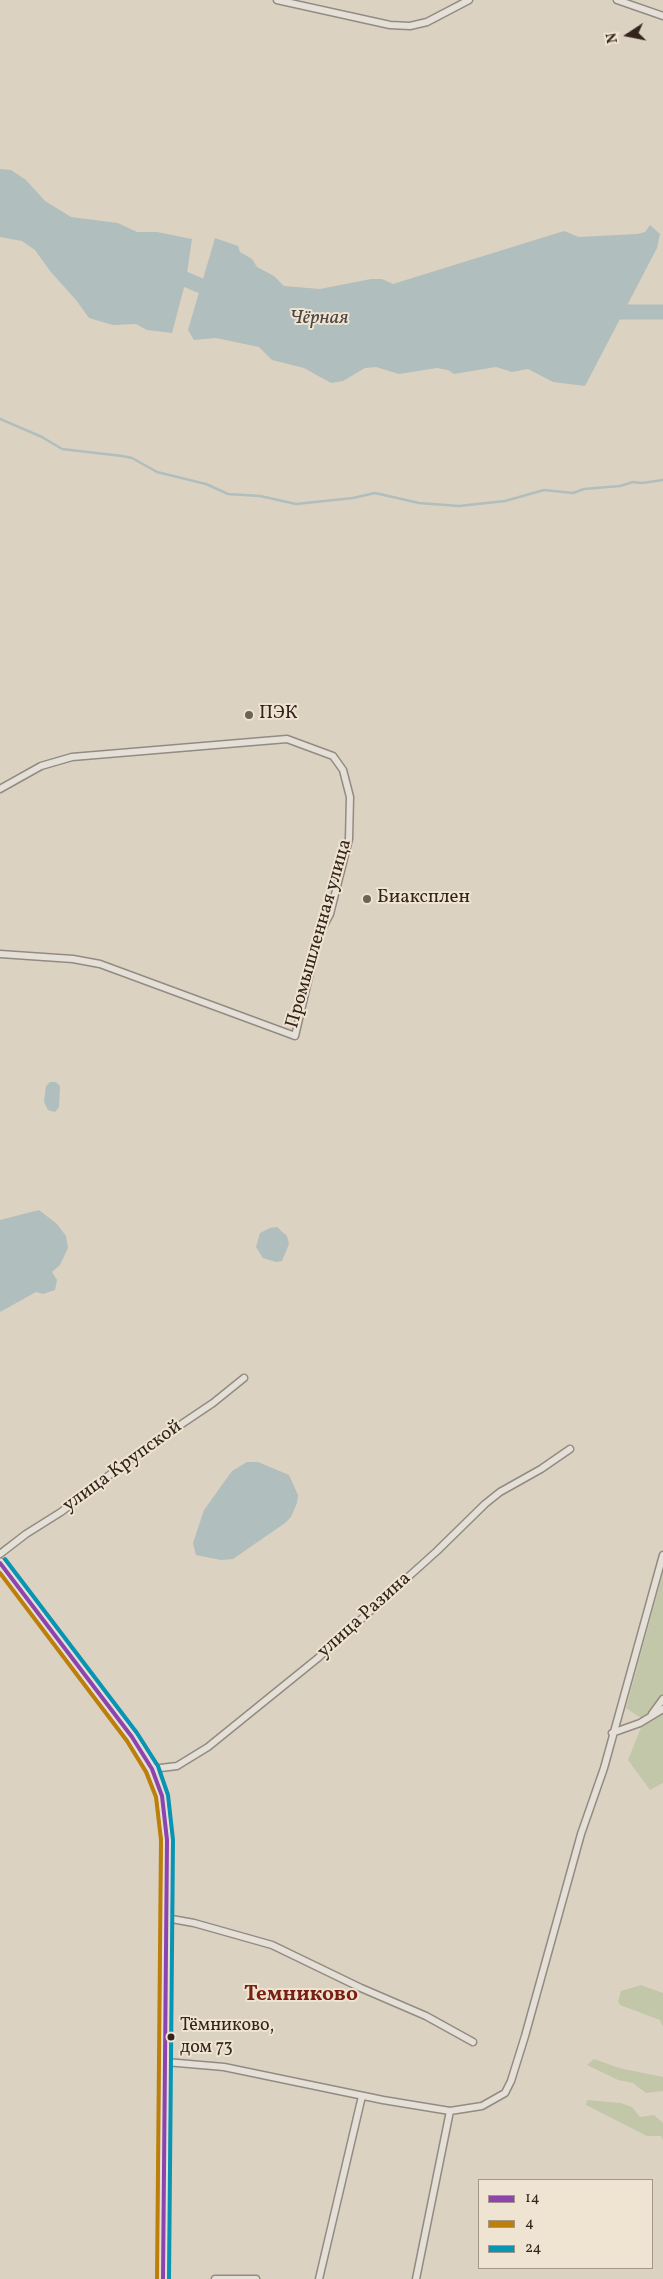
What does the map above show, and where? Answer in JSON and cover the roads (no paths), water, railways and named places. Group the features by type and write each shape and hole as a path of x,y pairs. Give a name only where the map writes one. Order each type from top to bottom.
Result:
{"street":[{"path":"277,0 390,25 410,26 427,22 469,0"},
{"path":"617,0 663,16"},
{"name":"Промышленная улица","path":"0,789 41,766 72,757 287,740 333,756 343,770 350,797 349,839 330,914 319,934 295,1036 100,964 73,958 0,954"},
{"name":"улица Крупской","path":"0,1554 26,1534 61,1512 137,1454 213,1403 244,1378"},
{"name":"улица Разина","path":"152,1769 177,1766 208,1747 318,1658 438,1551 492,1498 570,1449"},
{"path":"166,2062 224,2067 290,2079 362,2096 450,2111 473,2109 492,2102 505,2093 511,2082 581,1834 604,1768 612,1733 663,1555"},
{"path":"0,1563 109,1705 152,1769 162,1796 166,1819 166,2062 162,2279"},
{"path":"649,1718 663,1699"},
{"path":"612,1733 640,1723 663,1709"},
{"path":"166,1918 194,1923 272,1945 360,1988 426,2016 473,2042"},
{"path":"319,2279 362,2096"},
{"path":"416,2279 450,2111"},
{"path":"215,2279 256,2279"}],"water":[{"path":"0,169 11,170 26,180 45,201 71,217 118,223 137,232 157,232 192,239 186,280 172,333 147,330 136,324 113,325 89,318 35,250 22,241 0,237"},
{"path":"650,225 660,234 657,248 585,386 553,382 528,369 512,372 496,367 454,374 448,370 437,368 399,374 376,367 365,368 343,381 331,383 304,368 272,360 259,347 216,338 194,340 188,330 215,238 238,246 240,252 252,259 257,267 274,276 284,286 320,289 371,279 382,279 393,284 564,231 579,237 637,234 645,232"},
{"path":"50,1082 56,1082 60,1086 59,1107 55,1112 48,1110 44,1102 46,1086"},
{"path":"39,1210 57,1224 66,1236 68,1248 60,1265 52,1272 57,1280 55,1290 43,1294 36,1292 0,1312 0,1220"},
{"path":"277,1227 287,1236 289,1244 282,1261 276,1262 263,1258 256,1247 260,1233"},
{"path":"247,1462 258,1462 289,1475 298,1495 291,1517 233,1559 221,1560 196,1555 193,1543 204,1510 232,1471"}],"waterway":[{"name":"Чёрная","path":"168,272 218,293"},
{"name":"Чёрная","path":"605,312 663,312"},
{"path":"0,419 42,437 62,449 132,458 157,472 206,484 228,494 260,496 296,504 353,498 375,493 419,503 459,506 505,501 544,490 573,493 584,489 663,480"}],"place":[{"name":"ПЭК","path":"249,715"},
{"name":"Биаксплен","path":"367,899"},
{"name":"Тёмниково, дом 73","path":"171,2037"}],"district":[{"name":"Темниково","path":"301,1996"}]}
